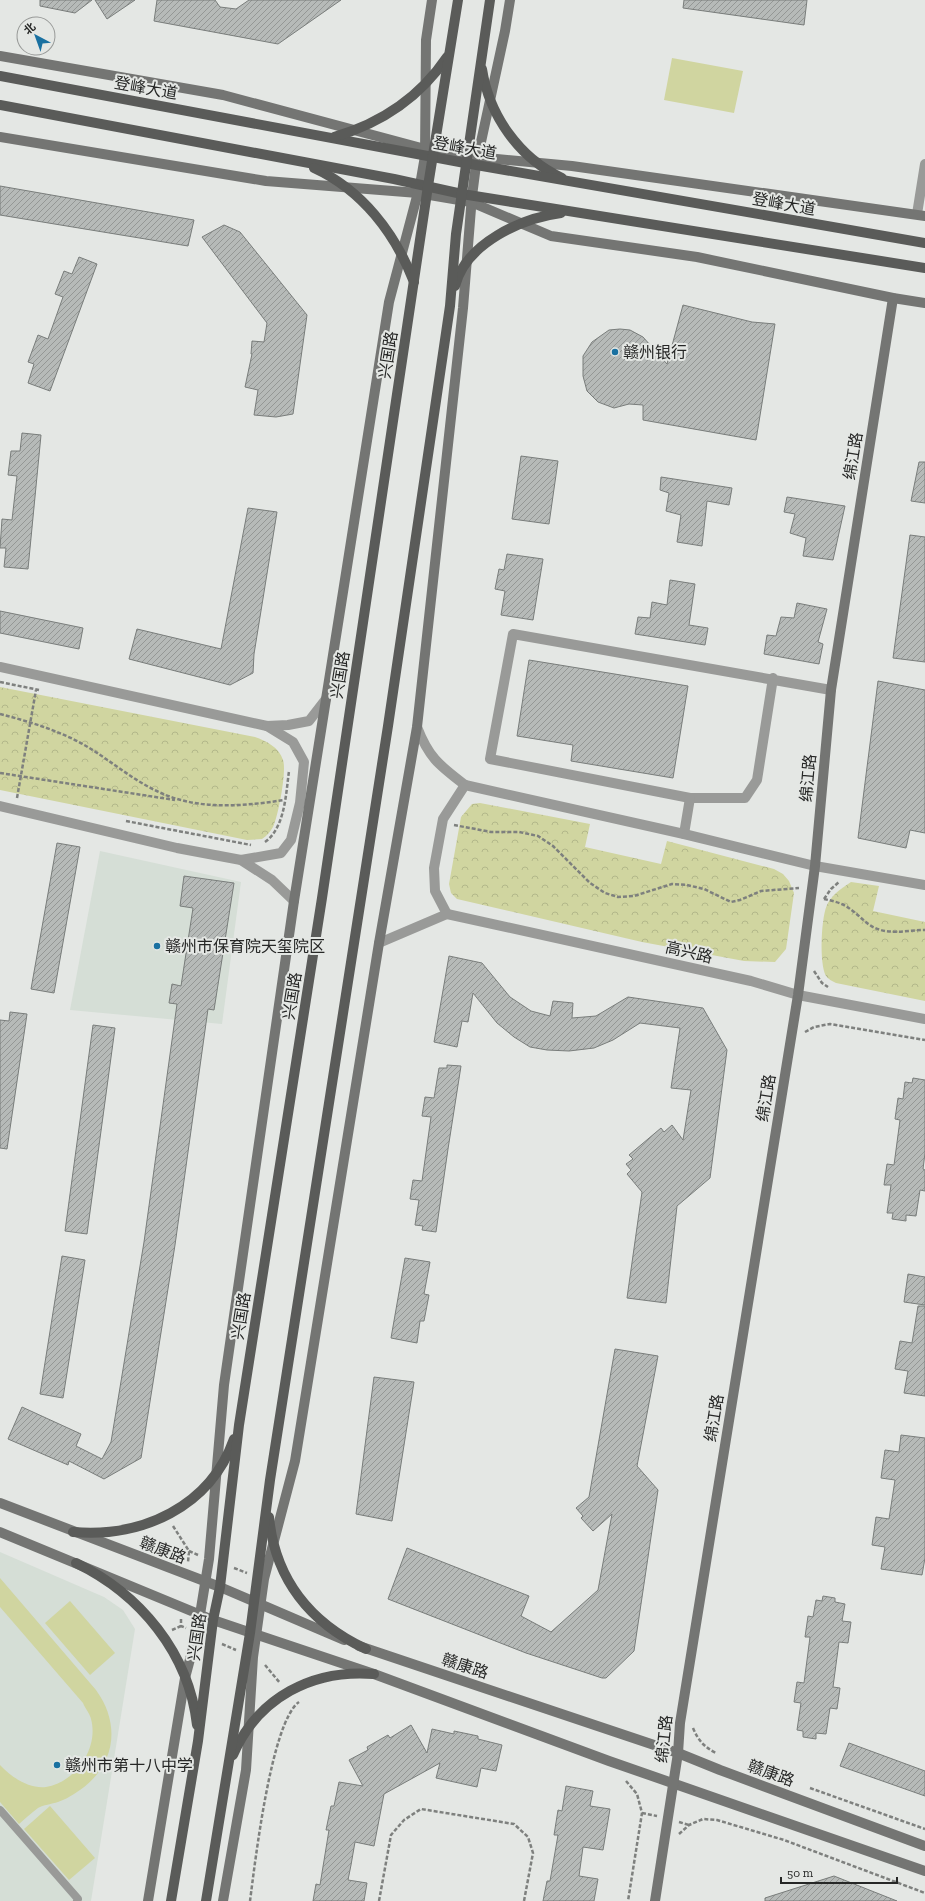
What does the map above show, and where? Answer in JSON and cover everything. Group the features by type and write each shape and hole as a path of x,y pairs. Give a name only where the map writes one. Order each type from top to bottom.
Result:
{"main road":[{"name":"兴国路","path":"171,1901 198,1741 214,1620 220,1587 239,1426 321,906 414,283 423,189 450,53 458,0"},
{"path":"206,1901 253,1634 270,1480 388,726 450,306 456,234 466,198 466,160 490,0"},
{"path":"332,138 385,116 402,106 427,83 450,53"},
{"path":"481,60 490,99 502,124 512,138 539,164 560,177 574,183"},
{"name":"登峰大道","path":"0,76 332,138 430,153"},
{"path":"0,105 301,162 466,198 579,213 925,268"},
{"name":"登峰大道","path":"466,160 574,183 925,243"},
{"path":"301,162 320,170 345,186 369,207 380,220 402,255 414,283"},
{"path":"450,306 457,279 466,264 479,249 494,238 522,222 549,215 579,213"},
{"path":"73,1532 109,1533 127,1530 145,1525 167,1515 192,1498 217,1471 233,1442 239,1426"},
{"path":"270,1480 269,1518 273,1541 284,1573 305,1605 318,1619 332,1631 366,1649"},
{"path":"76,1563 109,1581 138,1605 164,1637 185,1678 196,1719 198,1741"},
{"path":"228,1770 234,1753 248,1728 264,1710 278,1699 307,1682 340,1674 374,1674"}],"street":[{"path":"430,153 426,40 432,0"},
{"path":"257,1603 295,1461 379,943 417,727 463,308 466,264 466,198 477,162 505,31 510,0"},
{"path":"0,56 223,95 354,130 430,153 466,160"},
{"path":"0,137 266,182 423,189 389,302 294,901 224,1385 210,1559 200,1615 185,1678 148,1901"},
{"path":"477,162 572,166 921,215 925,164"},
{"path":"466,198 551,236 697,257 893,298 925,303"},
{"name":"绵江路","path":"655,1901 674,1782 680,1723 798,995 815,866 831,690 893,298"},
{"path":"773,678 757,780 745,798 690,798 490,759 513,634 773,678 831,690"},
{"path":"0,667 268,726 288,725 309,721 326,699"},
{"path":"0,806 177,848 241,860 281,853 291,840 300,803 304,762 292,742 268,726"},
{"path":"417,727 425,747 439,765 465,785 684,834 815,866 925,885"},
{"path":"379,943 448,914 435,891 434,868 443,819 465,785"},
{"path":"684,834 690,798"},
{"path":"241,860 272,880 294,901"},
{"name":"高兴路","path":"448,914 751,981 798,995 925,1018"},
{"name":"赣康路","path":"0,1503 220,1587 366,1649 678,1753 925,1846"},
{"path":"0,1532 200,1615 374,1674 609,1761 674,1782 925,1871"},
{"path":"223,1901 246,1770 253,1634"}],"lane":[{"path":"0,1810 78,1899 77,1901"}],"path":[{"path":"11,799 17,800 36,690"},
{"path":"0,714 31,723 66,737 84,746 156,792 182,801"},
{"path":"261,844 272,836 281,815 290,765"},
{"path":"0,773 21,778 182,801 223,805 252,805 284,800"},
{"path":"454,819 452,826 491,832 518,832 538,836 554,846 590,883 605,893 618,897 634,896 672,884 687,885 704,889 731,902 740,900 761,891 799,888"},
{"path":"125,821 255,845"},
{"path":"822,905 824,899 831,890 844,880"},
{"path":"796,882 799,888 798,895"},
{"path":"824,899 849,908 875,928 885,931 898,932 925,930"},
{"path":"814,966 817,977 832,990"},
{"path":"801,1037 804,1033 814,1027 830,1024 925,1040"},
{"path":"167,1515 189,1551"},
{"path":"250,1901 274,1754 282,1727 297,1704 303,1699"},
{"path":"692,1723 697,1738 707,1749 721,1755"},
{"path":"621,1777 637,1794 642,1812 628,1901"},
{"path":"808,1788 925,1829"},
{"path":"379,1901 391,1834 404,1820 421,1810 514,1824 528,1837 533,1853 524,1901"},
{"path":"678,1837 680,1832 689,1825 702,1819 717,1820 784,1840 925,1893"}],"shaded area":[{"name":"赣州市保育院天玺院区","path":"100,851 241,882 222,1024 70,1010"},
{"name":"赣州市第十八中学","path":"0,1552 104,1597 123,1610 135,1629 91,1901 0,1901"}],"green space":[{"path":"672,58 743,71 734,113 664,100"},
{"path":"0,687 255,737 263,740 272,745 278,751 283,760 284,766 281,794 273,827 262,839 247,840 0,790"},
{"path":"480,803 590,824 585,847 661,864 667,841 774,869 783,874 789,881 794,893 786,949 775,962 744,961 642,942 457,899 451,893 449,884 461,817 472,804"},
{"path":"851,882 879,886 873,911 925,922 925,1001 836,983 826,976 822,961 822,928 826,909 833,896"},
{"path":"0,1578 96,1690 110,1718 110,1747 106,1760 98,1773 88,1784 74,1794 58,1802 38,1808 19,1824 0,1802 0,1765 15,1778 33,1786 46,1787 57,1784 76,1771 83,1762 92,1741 93,1730 90,1717 83,1703 0,1607"},
{"path":"70,1601 115,1653 90,1675 45,1623"},
{"path":"50,1806 95,1858 69,1880 24,1829"}],"building":[{"path":"40,0 92,0 75,13 40,6"},
{"path":"95,0 135,0 107,19"},
{"path":"157,0 215,0 220,7 236,9 249,0 341,0 278,44 154,21"},
{"path":"684,0 807,0 804,25 683,8"},
{"path":"0,186 194,220 188,246 0,215"},
{"path":"224,225 240,232 307,315 293,414 276,417 254,415 258,390 245,387 252,354 252,341 264,342 267,323 202,237"},
{"path":"79,257 97,264 50,391 28,383 34,364 28,362 38,335 48,339 63,297 55,294 64,271 72,274"},
{"path":"683,305 752,322 775,324 756,440 643,420 643,405 629,404 614,408 598,402 587,391 583,376 583,356 592,342 609,330 630,330 643,337 667,364"},
{"path":"22,433 41,435 28,569 4,567 6,548 0,548 2,519 12,520 17,476 8,475 11,451 20,451"},
{"path":"521,456 558,461 549,524 512,519"},
{"path":"919,462 925,462 925,503 911,501"},
{"path":"661,477 732,488 729,505 707,501 702,546 677,542 681,515 666,511 669,493 660,490"},
{"path":"787,497 845,506 833,560 803,556 806,538 790,533 795,514 784,512"},
{"path":"248,508 277,512 254,654 253,673 230,685 129,659 137,629 221,649"},
{"path":"910,535 925,537 925,662 893,658"},
{"path":"507,554 543,559 533,620 501,615 505,591 495,589 499,569 504,570"},
{"path":"670,580 695,584 689,625 708,628 705,645 635,634 638,617 650,618 652,602 667,605"},
{"path":"797,603 827,609 818,642 823,644 819,664 764,654 767,635 776,636 781,617 794,618"},
{"path":"0,611 83,628 79,649 0,633"},
{"path":"529,660 688,686 673,778 571,761 573,745 517,736"},
{"path":"878,681 925,690 925,833 910,830 906,848 858,838"},
{"path":"57,843 80,847 54,993 31,989"},
{"path":"184,876 234,883 214,1010 208,1009 175,1245 141,1458 104,1479 69,1461 68,1465 8,1439 22,1407 81,1434 76,1446 102,1459 111,1442 144,1242 177,1004 169,1003 172,984 181,986 193,908 180,906"},
{"path":"449,956 482,963 510,997 531,1011 550,1016 553,1001 573,1003 572,1018 596,1016 628,997 703,1008 727,1050 710,1178 677,1206 666,1303 627,1298 642,1192 627,1174 631,1170 626,1164 633,1159 629,1155 661,1128 664,1132 672,1125 683,1140 691,1090 671,1088 680,1028 640,1023 613,1040 594,1048 569,1051 547,1050 530,1047 514,1037 497,1023 473,993 468,1022 462,1021 457,1047 434,1042"},
{"path":"10,1012 27,1014 7,1149 0,1148 0,1020 9,1021"},
{"path":"93,1025 115,1028 87,1234 65,1231"},
{"path":"447,1065 461,1066 436,1232 422,1230 423,1226 415,1225 419,1200 410,1199 413,1180 422,1181 431,1117 422,1116 425,1097 434,1098 439,1068 447,1068"},
{"path":"913,1078 925,1080 925,1153 923,1169 925,1170 925,1191 920,1190 916,1216 906,1215 906,1221 892,1219 893,1213 887,1213 891,1185 884,1185 887,1164 894,1165 900,1120 895,1119 898,1098 903,1099 905,1082 912,1083"},
{"path":"62,1256 85,1260 63,1398 40,1394"},
{"path":"405,1258 430,1262 424,1294 429,1295 424,1321 420,1321 417,1343 391,1338"},
{"path":"908,1274 925,1277 925,1305 904,1302"},
{"path":"918,1306 925,1306 925,1396 904,1393 908,1371 895,1369 900,1341 912,1343"},
{"path":"615,1349 658,1356 637,1466 658,1490 634,1651 606,1678 602,1678 526,1653 388,1599 407,1548 529,1596 521,1616 551,1632 598,1590 612,1514 593,1531 581,1518 583,1516 576,1508 589,1497"},
{"path":"374,1377 414,1382 392,1521 356,1514"},
{"path":"901,1435 925,1438 925,1558 922,1575 881,1569 885,1547 872,1545 876,1517 889,1519 895,1480 881,1478 885,1450 899,1452"},
{"path":"823,1596 835,1598 835,1602 845,1604 842,1621 851,1622 848,1643 839,1642 833,1687 840,1688 837,1709 830,1708 826,1734 816,1733 816,1739 803,1737 803,1731 797,1730 801,1703 794,1702 797,1682 804,1683 810,1637 805,1637 808,1616 813,1617 816,1600 822,1601"},
{"path":"411,1725 427,1753 432,1729 454,1734 454,1731 478,1736 478,1739 502,1745 496,1771 481,1768 477,1787 436,1778 440,1763 384,1794 374,1846 355,1842 348,1880 367,1883 364,1901 313,1901 316,1884 320,1885 329,1830 326,1830 331,1806 334,1806 339,1782 363,1786 349,1760 368,1750 367,1747 388,1735 390,1738"},
{"path":"849,1743 925,1771 925,1796 840,1766"},
{"path":"566,1786 593,1791 590,1806 610,1809 603,1850 583,1847 579,1876 598,1879 594,1901 543,1901 547,1881 550,1881 558,1835 554,1835 558,1810 562,1811"},
{"path":"834,1876 897,1901 765,1901 765,1898"}],"place":[{"name":"赣州银行","path":"615,352"},
{"name":"赣州市保育院天玺院区","path":"157,946"},
{"name":"赣州市第十八中学","path":"57,1765"}]}
